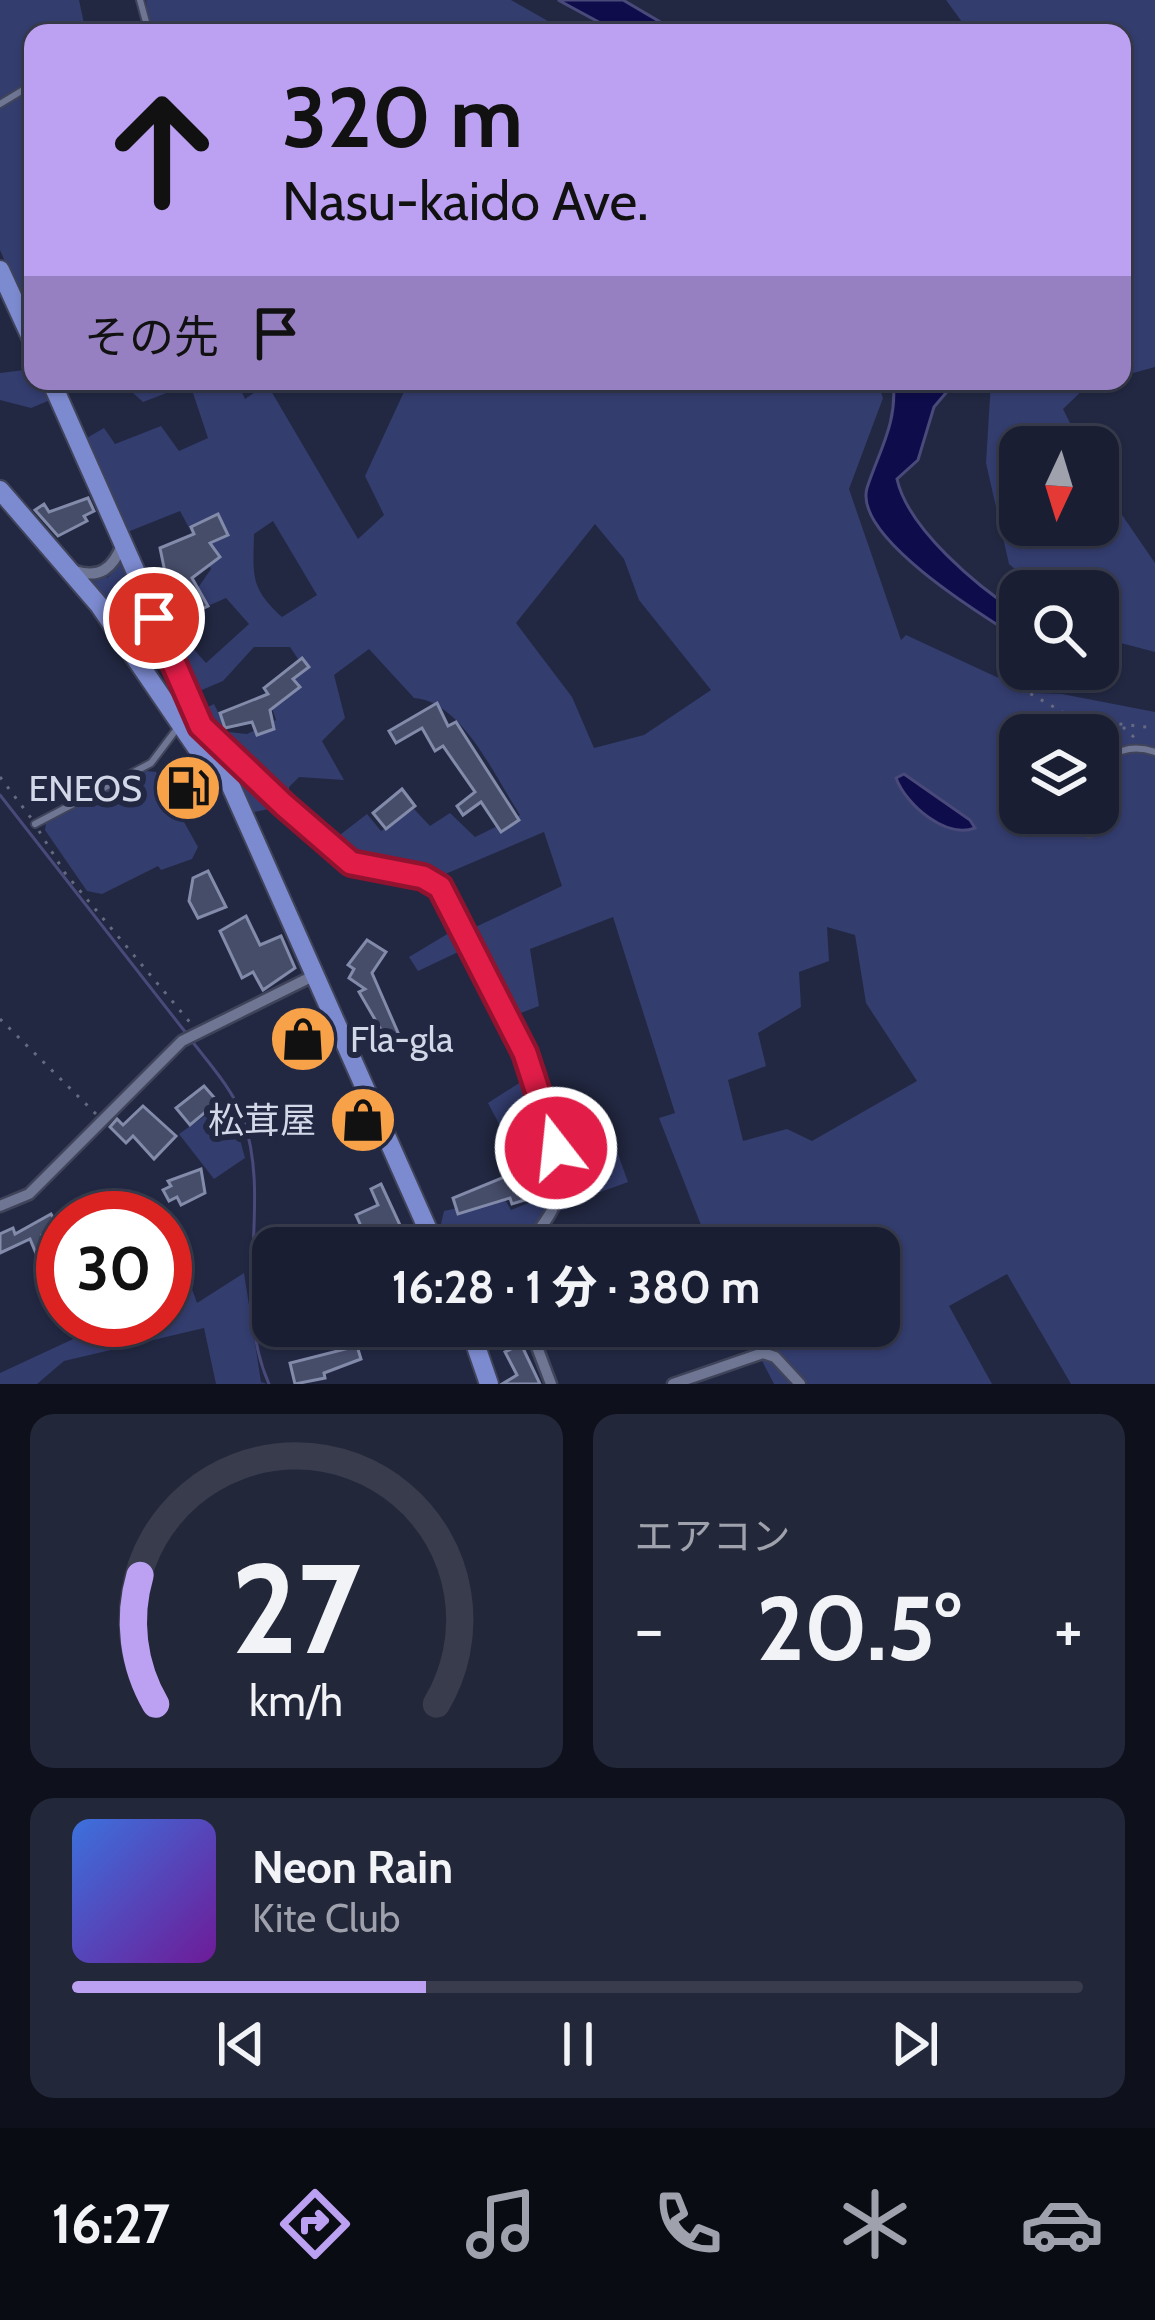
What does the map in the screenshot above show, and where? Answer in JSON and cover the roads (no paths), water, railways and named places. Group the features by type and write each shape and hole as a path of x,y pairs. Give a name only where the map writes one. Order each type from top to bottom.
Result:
{"main road":[{"path":"0,270 24,322"},
{"path":"55,390 122,545 191,724 238,811 315,975 427,1227"},
{"path":"0,490 71,569 191,724"},
{"path":"476,1347 489,1384"}],"street":[{"path":"71,569 98,574 110,568 122,545"},
{"path":"191,724 351,863 423,877 440,887 525,1053 547,1110 560,1184 556,1202 540,1227"},
{"path":"0,1206 28,1194 182,1041 315,975"},
{"path":"537,1347 551,1384"},
{"path":"673,1384 763,1354 775,1357 800,1384"}],"lane":[{"path":"35,824 151,763 191,724"},
{"path":"1119,752 1142,748 1155,752"}],"waterway":[{"path":"0,795 186,1033"},
{"path":"191,1040 234,1098 251,1150 253,1319 269,1384"}],"place":[{"name":"ENEOS","path":"188,788"},
{"name":"Fla-gla","path":"303,1039"},
{"name":"松茸屋","path":"363,1120"}]}
